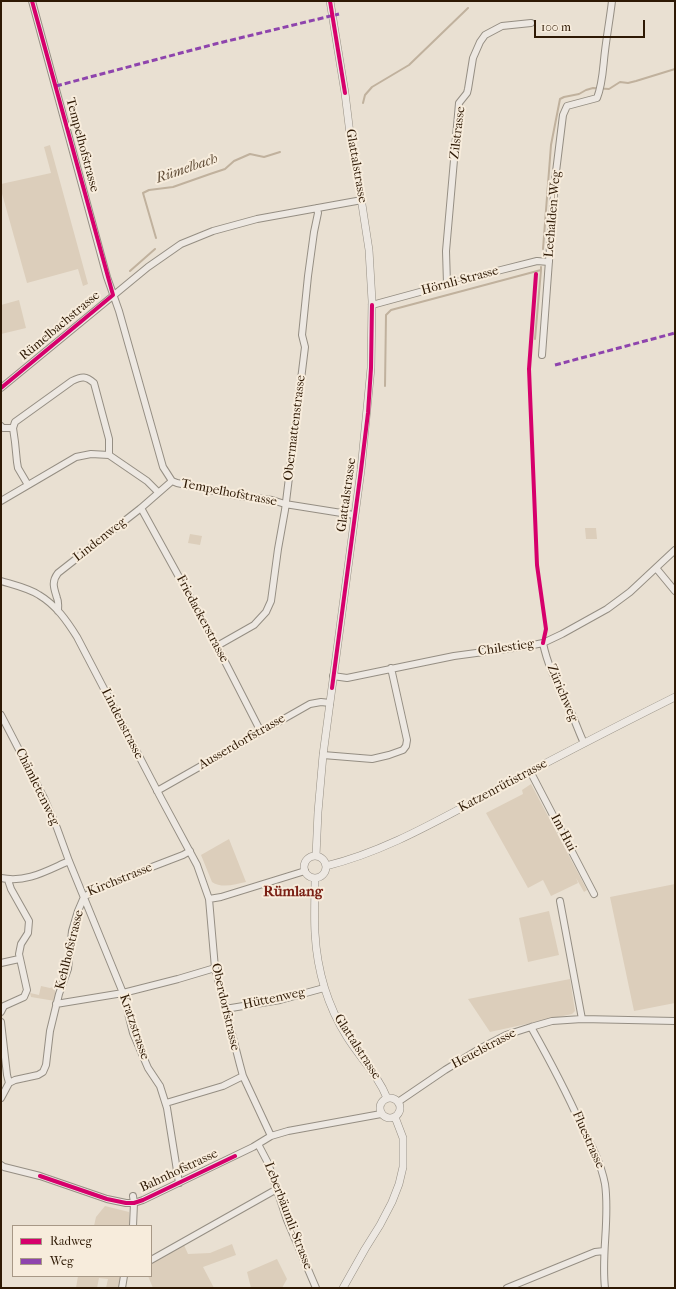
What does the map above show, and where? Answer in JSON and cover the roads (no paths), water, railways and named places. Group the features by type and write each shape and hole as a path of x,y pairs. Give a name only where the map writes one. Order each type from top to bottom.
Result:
{"street":[{"name":"Tempelhofstrasse","path":"32,1 113,295 119,311 163,467 172,481 183,485 354,515"},
{"name":"Glattalstrasse","path":"316,856 323,755 361,470 368,413 371,368 372,305 369,250 330,1"},
{"name":"Leehalden-Weg","path":"542,355 555,180 563,115 567,106 600,96 612,1"},
{"name":"Zilstrasse","path":"447,284 446,250 459,103 467,94 473,58 485,35 502,26 531,23"},
{"name":"Rümelbachstrasse","path":"1,388 113,295 148,267 181,244 213,231 258,219 362,200"},
{"name":"Obermattenstrasse","path":"217,646 250,627 266,612 271,601 305,348 302,335 308,276 318,213 317,208"},
{"name":"Hörnli-Strasse","path":"372,305 537,261 549,262"},
{"path":"28,485 18,468 13,428 15,422 72,381 81,377 89,379 94,383 110,439 109,455"},
{"path":"1,426 3,428 13,428"},
{"path":"1,501 76,457 90,454 109,455 147,481 158,492"},
{"name":"Lindenweg","path":"58,611 58,600 53,582 58,573 172,481"},
{"name":"Friedackerstrasse","path":"140,508 217,646 261,732"},
{"name":"Chilestieg","path":"333,676 347,678 454,656 544,643 608,609 630,592 675,550"},
{"path":"656,568 675,590"},
{"name":"Lindenstrasse","path":"1,581 22,587 40,596 58,611 67,621 77,637 157,791 197,864 209,899"},
{"name":"Zürichweg","path":"544,643 545,651 552,670 584,743"},
{"path":"323,755 372,759 403,750 406,746 407,740 391,668"},
{"name":"Katzenrütistrasse","path":"326,866 360,857 400,840 675,696"},
{"name":"Ausserdorfstrasse","path":"157,791 310,704 321,702 330,703"},
{"name":"Chämletenweg","path":"1,714 44,798 64,844 69,861"},
{"name":"Im Hui","path":"530,771 594,894"},
{"name":"Kirchstrasse","path":"69,861 84,897 95,890 118,882 131,875 190,851"},
{"path":"312,856 322,858 326,866 322,876 315,878 309,876 304,867 306,860 312,856"},
{"path":"4,879 28,878 69,861"},
{"path":"209,899 221,897 305,871"},
{"name":"Glattalstrasse","path":"315,878 315,933 320,974 324,988 336,1017 348,1038 380,1081 388,1098"},
{"path":"1,1012 4,1006 24,997 27,990 19,959 20,944 28,933 29,921 4,879"},
{"name":"Kratzstrasse","path":"84,897 123,993 133,1033 148,1068 160,1086 166,1103 179,1183"},
{"name":"Kehlhofstrasse","path":"8,1083 38,1075 43,1072 46,1065 50,1031 56,1004 68,969 72,931 84,897"},
{"name":"Oberdorfstrasse","path":"209,899 215,968 225,1009 243,1076 271,1136"},
{"path":"560,901 582,1019"},
{"path":"1,963 19,959"},
{"path":"56,1004 123,993 215,968"},
{"name":"Hüttenweg","path":"225,1009 280,1000 324,988"},
{"name":"Heuelstrasse","path":"398,1102 480,1048 506,1035 531,1026 582,1019 675,1021"},
{"path":"1,1022 8,1083 1,1098"},
{"name":"Fluestrasse","path":"531,1026 572,1104 601,1167 606,1197 603,1275 605,1288"},
{"path":"166,1103 223,1086 243,1076"},
{"path":"393,1098 398,1102 400,1110 395,1117 386,1118 379,1111 380,1104 383,1100 393,1098"},
{"name":"Bahnhofstrasse","path":"1,1165 107,1199 134,1203 179,1183 258,1144 271,1136 288,1131 381,1114"},
{"path":"343,1288 380,1225 392,1202 399,1184 403,1167 403,1138 395,1117"},
{"name":"Leberbäumli-Strasse","path":"258,1144 268,1164 287,1220 316,1288"},
{"path":"152,1259 277,1190"},
{"path":"133,1196 133,1225"},
{"path":"507,1288 595,1252 604,1251"},
{"path":"122,1288 124,1277"}],"waterway":[{"name":"Rümelbach","path":"363,103 365,95 372,87 409,65 468,8"},
{"path":"543,249 551,145 560,99 579,94 593,88 609,89 620,82 628,83 675,69"},
{"name":"Rümelbach","path":"156,238 143,193 149,190 173,187 225,169 234,161 250,154 264,157 280,152"},
{"name":"Rümelbach","path":"130,271 155,249"},
{"path":"385,386 386,315 391,310 541,270 541,267"},
{"path":"535,339 541,270"},
{"name":"Rümelbach","path":"45,338 67,322 80,308"}],"district":[{"name":"Rümlang","path":"293,892"}]}
